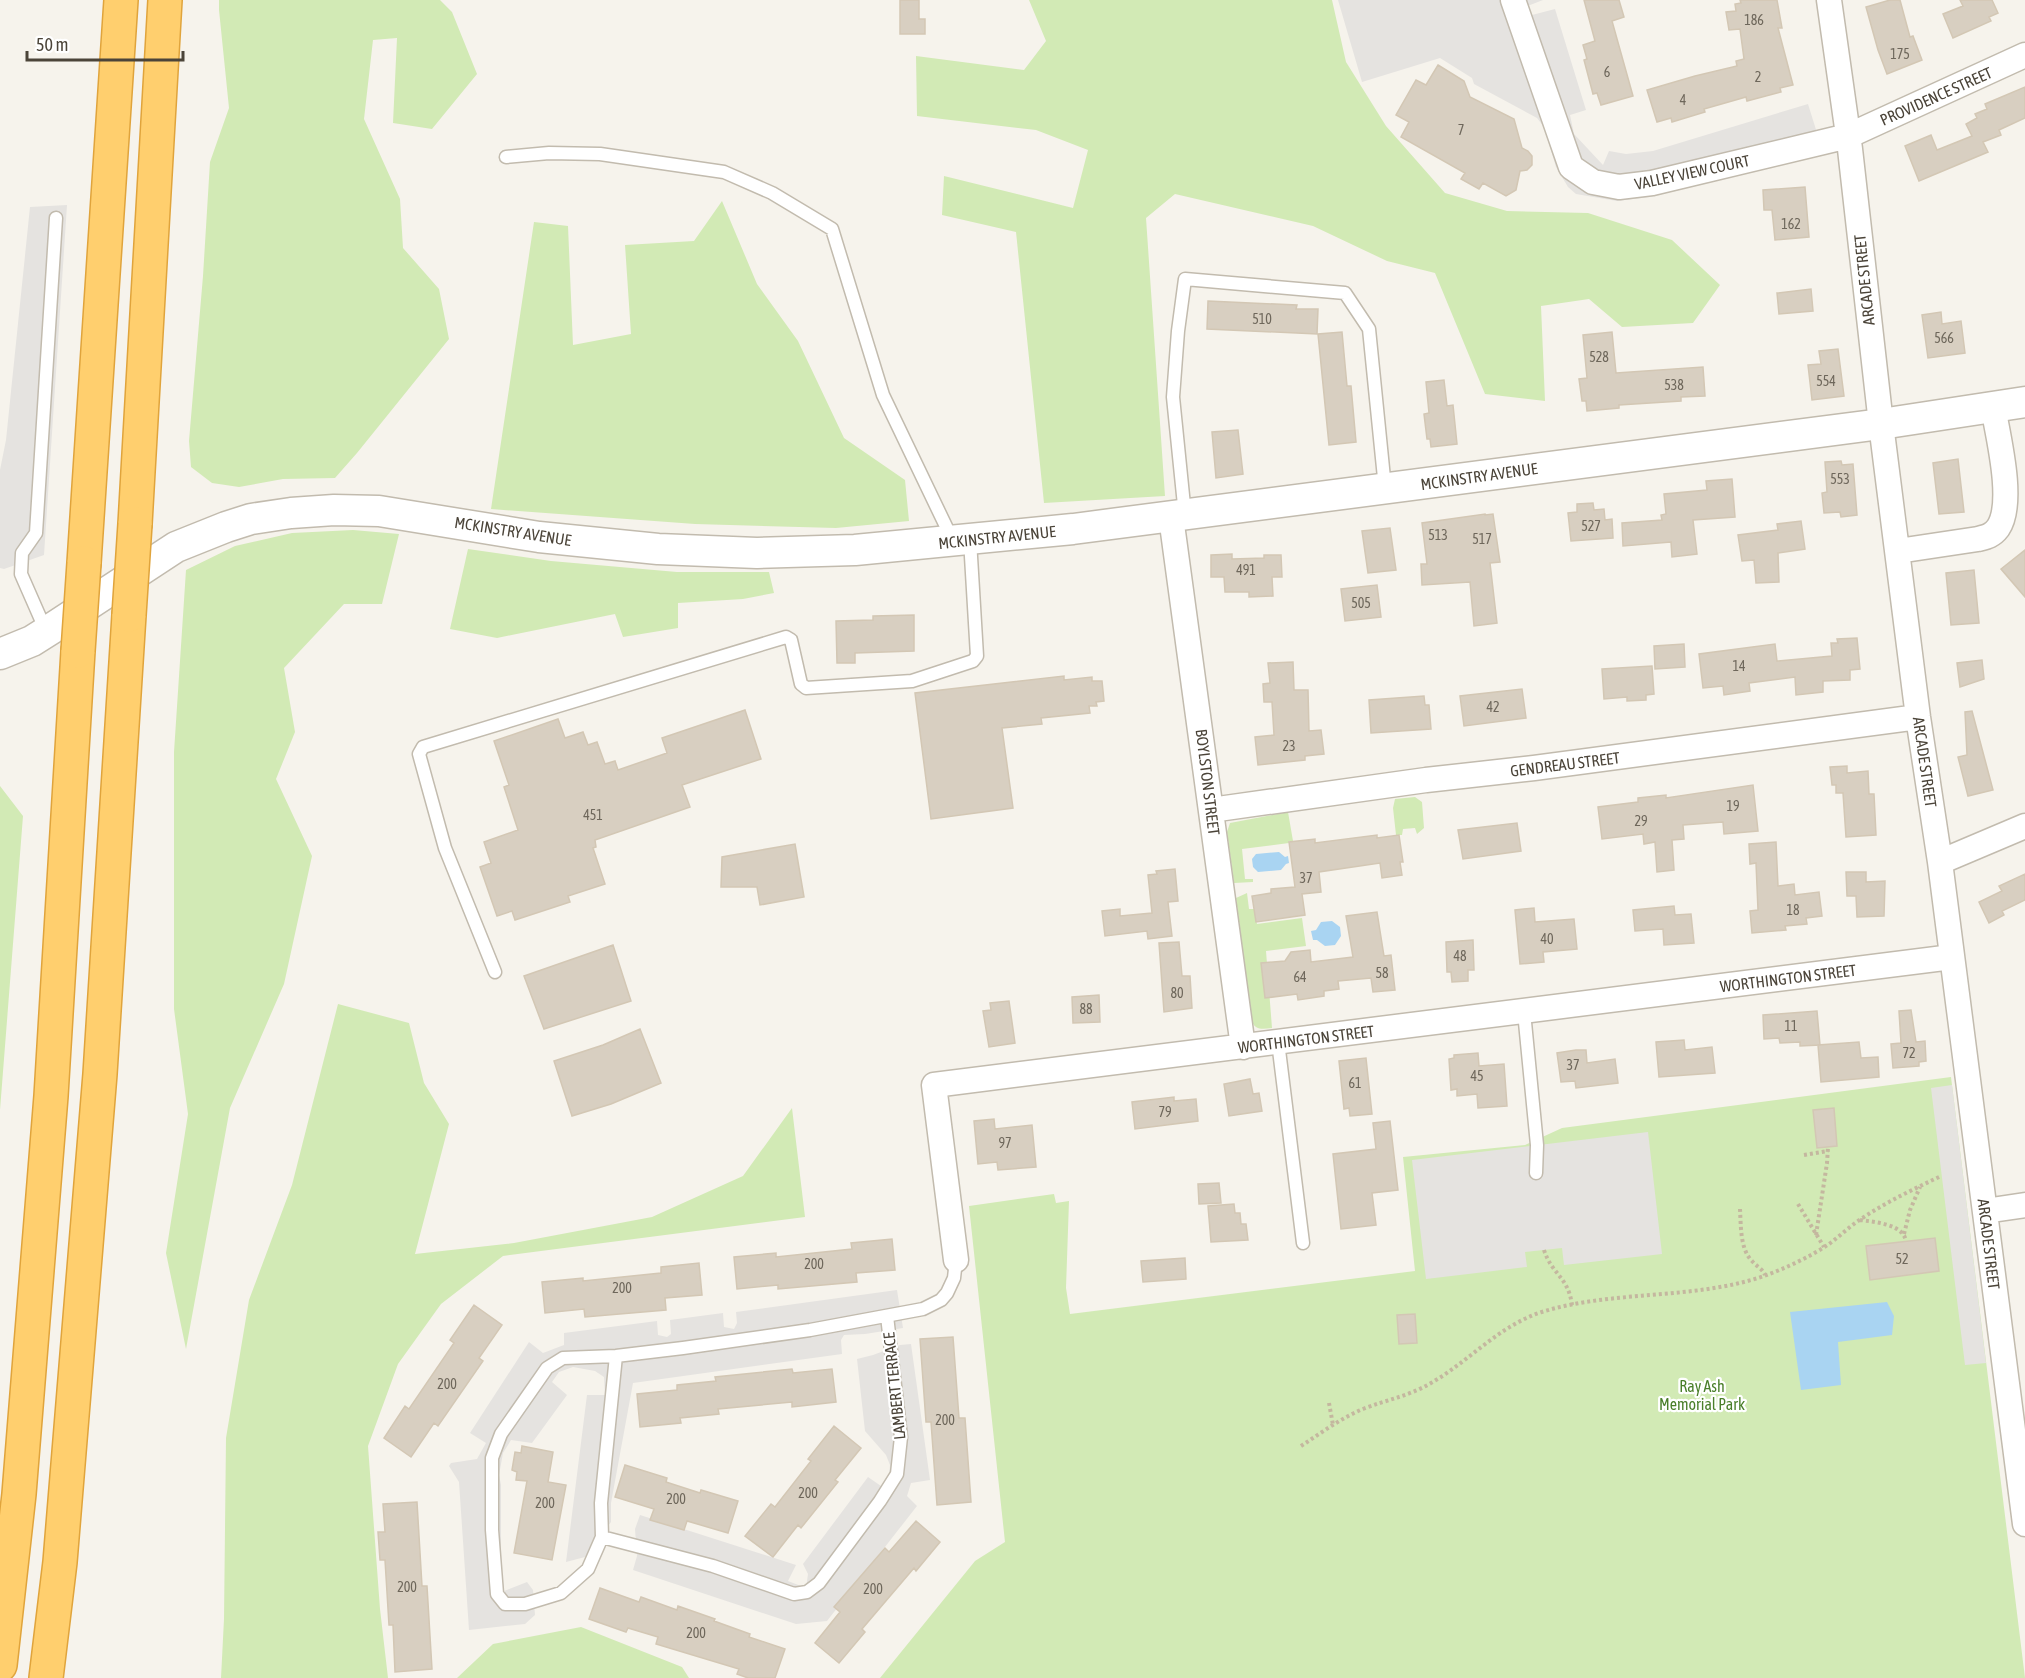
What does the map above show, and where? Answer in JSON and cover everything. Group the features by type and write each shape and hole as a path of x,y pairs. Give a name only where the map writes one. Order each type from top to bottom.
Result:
{"highway":[{"path":"0,1665 19,1494 51,1096 121,0"},
{"path":"46,1678 60,1562 99,1086 135,524 165,0"}],"street":[{"name":"VALLEY VIEW COURT","path":"1513,0 1571,167 1593,182 1618,187 1652,183 1848,136"},
{"name":"ARCADE STREET","path":"1829,0 1848,136 1918,717 1940,862 2025,1524"},
{"name":"PROVIDENCE STREET","path":"1848,136 2025,56"},
{"name":"MCKINSTRY AVENUE","path":"0,654 47,632 176,547 251,519 312,511 357,510 400,513 539,537 618,546 707,552 806,553 962,541 1178,516 1881,424 2025,402"},
{"path":"1898,551 1978,540 1990,536 1998,528 2005,502 2004,468 1993,407"},
{"name":"BOYLSTON STREET","path":"1178,516 1211,810 1243,1047"},
{"name":"GENDREAU STREET","path":"1211,810 1918,717"},
{"path":"1940,862 2025,825"},
{"name":"WORTHINGTON STREET","path":"956,1260 934,1086 1952,957"},
{"path":"1985,1211 2025,1205"}],"lane":[{"path":"495,972 445,848 419,754 423,747 786,636 791,640 801,684 806,688 912,681 973,661 977,656 962,541 883,395 832,229 771,193 724,172 600,154 549,153 506,157"},
{"path":"47,632 21,574 22,553 36,533 56,218"},
{"path":"1178,516 1173,397 1185,279 1345,293 1369,329 1385,488"},
{"path":"1524,1012 1536,1145 1536,1173"},
{"path":"1278,1042 1304,1243"},
{"name":"WORTHINGTON STREET","path":"887,1316 923,1309 941,1300 954,1278 956,1260"},
{"name":"LAMBERT TERRACE","path":"602,1537 712,1566 794,1594 807,1592 819,1583 880,1502 897,1474 901,1437 887,1316 706,1345 616,1356 563,1359 547,1368 501,1434 492,1458 492,1530 497,1594 505,1604 525,1604 561,1593 588,1569 602,1537 601,1503 616,1356"}],"path":[{"path":"1804,1155 1828,1149 1816,1235"},
{"path":"1301,1446 1347,1416 1383,1399 1398,1399 1434,1382 1509,1327 1527,1317 1572,1305 1733,1285 1765,1275 1824,1247 1859,1220 1941,1176"},
{"path":"1906,1241 1904,1235 1910,1210 1920,1186"},
{"path":"1798,1204 1824,1247"},
{"path":"1740,1209 1742,1236 1747,1254 1765,1275"},
{"path":"1859,1220 1891,1227 1904,1235"},
{"path":"1544,1250 1552,1269 1567,1284 1572,1305"},
{"path":"1329,1403 1333,1425"}],"green space":[{"path":"219,0 440,0 452,12 477,74 432,129 393,123 397,38 373,40 364,119 400,199 403,248 439,289 449,339 335,478 283,479 239,487 212,483 191,467 189,441 210,162 229,108"},
{"path":"1029,0 1332,0 1346,62 1386,126 1445,193 1507,211 1588,213 1672,240 1720,285 1693,323 1622,327 1589,299 1541,306 1545,401 1485,394 1435,273 1387,261 1313,226 1175,194 1146,218 1165,496 1044,503 1016,232 942,215 944,176 1073,208 1088,150 1036,130 917,116 916,56 1024,70 1046,41"},
{"path":"722,201 757,284 798,341 844,438 905,480 909,521 836,528 695,524 491,509 534,222 568,226 573,345 631,334 625,245 694,241"},
{"path":"353,530 399,534 382,604 344,604 284,668 295,732 276,779 312,856 284,984 230,1108 186,1349 166,1253 188,1114 174,1009 174,752 186,570 235,546 292,533"},
{"path":"468,549 551,561 677,572 769,572 774,593 743,599 678,603 678,628 623,637 615,614 497,638 450,629"},
{"path":"0,786 23,816 0,1110"},
{"path":"1415,797 1422,802 1424,828 1417,834 1415,828 1403,829 1402,835 1396,835 1393,808 1395,799"},
{"path":"1288,812 1293,841 1242,849 1245,879 1253,879 1253,882 1234,883 1227,832 1230,823"},
{"path":"1247,893 1249,909 1254,909 1257,924 1302,918 1306,946 1266,951 1272,1028 1258,1028 1252,1021 1236,898"},
{"path":"338,1004 409,1023 424,1083 449,1124 415,1254 514,1243 652,1217 743,1176 792,1108 805,1217 503,1256 441,1304 398,1364 368,1446 380,1609 388,1678 221,1678 226,1438 249,1300 292,1185"},
{"name":"Ray Ash Memorial Park","path":"1951,1077 2025,1678 880,1678 975,1561 1005,1542 969,1206 1054,1194 1056,1203 1069,1201 1066,1288 1070,1314 1415,1271 1403,1157 1525,1145 1562,1128"},
{"path":"581,1627 682,1667 689,1678 457,1678 493,1644"}],"shaded area":[{"path":"1338,0 1543,0 1525,7 1526,12 1532,15 1555,9 1586,110 1570,115 1574,134 1603,165 1609,151 1626,154 1653,151 1808,104 1822,149 1650,197 1617,201 1576,194 1568,187 1556,167 1544,127 1537,118 1474,84 1472,78 1440,58 1362,82"},
{"path":"67,205 44,555 4,569 0,568 0,470 6,440 30,207"},
{"path":"1952,1085 1986,1363 1965,1365 1931,1088"},
{"path":"1648,1132 1662,1254 1564,1265 1562,1248 1525,1252 1527,1267 1426,1279 1412,1160"},
{"path":"897,1290 903,1328 844,1335 841,1340 842,1354 633,1383 611,1503 611,1522 585,1557 566,1562 587,1395 605,1395 604,1377 595,1371 573,1367 559,1372 552,1382 567,1395 532,1443 511,1440 503,1453 499,1475 501,1564 504,1591 527,1582 533,1590 535,1615 525,1624 469,1630 459,1482 449,1466 451,1463 477,1459 486,1443 470,1433 529,1342 543,1353 564,1345 564,1333 657,1321 658,1335 667,1337 671,1334 670,1320 723,1313 724,1327 734,1329 737,1323 736,1312"},
{"path":"911,1344 930,1480 911,1483 907,1496 917,1506 827,1621 796,1624 633,1570 637,1556 635,1529 640,1515 796,1565 788,1581 806,1588 808,1574 803,1564 868,1477 881,1486 885,1486 889,1476 890,1465 886,1455 865,1431 857,1359 900,1345"}],"water":[{"path":"1279,852 1285,857 1288,856 1289,863 1281,870 1258,872 1253,867 1252,859 1256,854"},
{"path":"1332,921 1340,927 1341,936 1335,945 1325,946 1313,940 1311,931 1316,930 1321,922"},
{"path":"1887,1302 1894,1316 1892,1335 1838,1342 1841,1385 1801,1390 1790,1312"}],"building":[{"path":"900,0 919,0 919,19 925,19 925,34 900,34"},
{"path":"1584,0 1619,0 1624,17 1612,21 1633,96 1601,105 1597,93 1593,94 1584,60 1587,59 1583,45 1595,41"},
{"path":"1740,0 1777,0 1782,28 1778,28 1793,85 1780,88 1781,92 1747,101 1746,97 1704,109 1705,112 1672,122 1671,118 1657,122 1647,90 1737,66 1736,61 1744,59 1740,29 1729,30 1726,12 1736,11 1735,4 1741,3"},
{"path":"1890,0 1900,0 1910,37 1913,36 1922,60 1887,74 1866,7"},
{"path":"1960,0 1992,0 1998,13 1989,17 1991,21 1953,38 1943,14 1963,6"},
{"path":"1438,65 1464,81 1470,97 1514,119 1522,148 1532,156 1532,165 1527,170 1520,171 1516,190 1506,196 1483,183 1479,189 1461,179 1465,173 1401,137 1409,122 1396,115 1416,80 1426,85"},
{"path":"2025,87 2025,118 1999,130 2001,135 1983,142 1988,152 1919,181 1905,146 1931,135 1937,150 1972,136 1966,124 1977,118 1975,114 1987,109 1985,104"},
{"path":"1805,187 1809,237 1775,240 1772,210 1764,210 1763,190"},
{"path":"1811,289 1813,311 1779,314 1777,293"},
{"path":"1208,301 1297,305 1296,309 1318,309 1317,334 1207,329"},
{"path":"1941,312 1942,324 1961,321 1965,353 1928,358 1922,315"},
{"path":"1342,332 1347,386 1351,386 1356,442 1329,445 1318,334"},
{"path":"1612,332 1616,373 1703,367 1705,396 1681,397 1681,401 1619,405 1619,408 1587,411 1586,401 1582,401 1579,379 1587,378 1583,335"},
{"path":"1838,349 1844,396 1812,400 1808,365 1821,364 1819,351"},
{"path":"1444,380 1447,406 1453,405 1457,444 1431,447 1430,439 1427,439 1424,414 1429,413 1426,382"},
{"path":"1238,430 1243,474 1216,478 1212,432"},
{"path":"1958,459 1964,512 1939,514 1933,463"},
{"path":"1841,461 1842,465 1853,464 1857,515 1841,517 1840,512 1824,513 1822,493 1827,492 1825,462"},
{"path":"1732,479 1735,517 1693,520 1697,554 1672,557 1671,542 1623,546 1622,523 1662,520 1661,515 1666,514 1664,494 1707,490 1706,481"},
{"path":"1593,503 1594,510 1604,509 1605,520 1612,519 1613,538 1571,541 1568,513 1577,512 1577,504"},
{"path":"1493,514 1500,562 1490,563 1497,623 1474,626 1470,582 1422,585 1421,564 1427,564 1422,523"},
{"path":"1801,521 1805,549 1778,553 1779,582 1756,583 1754,560 1742,561 1738,535 1778,530 1777,524"},
{"path":"1390,528 1396,570 1368,573 1362,531"},
{"path":"2025,550 2025,597 2001,569"},
{"path":"1232,554 1232,559 1281,555 1282,577 1272,577 1273,596 1249,597 1249,592 1225,592 1224,577 1211,577 1211,555"},
{"path":"1974,570 1979,623 1951,625 1946,573"},
{"path":"1377,585 1381,617 1345,621 1341,589"},
{"path":"914,615 914,651 855,653 855,663 837,663 836,621 873,620 873,616"},
{"path":"1857,638 1860,669 1850,670 1850,680 1823,681 1823,692 1796,695 1795,677 1749,683 1750,691 1724,695 1723,686 1703,688 1699,654 1775,644 1777,661 1832,656 1831,643 1838,643 1837,639"},
{"path":"1684,644 1685,667 1655,669 1654,646"},
{"path":"1982,660 1984,679 1960,687 1957,663"},
{"path":"1293,662 1294,690 1308,690 1309,731 1321,730 1324,754 1305,756 1305,760 1258,765 1255,737 1274,735 1272,702 1264,702 1263,684 1270,683 1268,663"},
{"path":"1652,666 1654,694 1646,695 1646,700 1627,701 1627,697 1604,699 1602,669"},
{"path":"1064,676 1064,680 1092,677 1092,681 1102,681 1104,701 1096,702 1097,706 1089,706 1090,713 1041,718 1042,724 1002,728 1013,808 931,819 915,693"},
{"path":"1522,689 1526,718 1464,726 1460,696"},
{"path":"1424,696 1425,705 1429,705 1431,729 1371,733 1369,700"},
{"path":"745,710 761,759 682,785 690,807 595,840 596,847 593,848 605,884 568,896 570,902 515,920 512,911 497,916 480,867 491,863 484,842 518,830 504,787 509,785 494,741 558,719 565,738 583,732 588,745 597,742 605,764 615,761 618,770 667,753 662,738"},
{"path":"1972,711 1993,790 1968,796 1958,757 1967,755 1965,712"},
{"path":"1847,766 1847,773 1868,771 1869,794 1874,794 1876,835 1846,837 1843,793 1836,793 1836,785 1832,785 1830,767"},
{"path":"1753,785 1758,831 1724,834 1723,822 1683,825 1684,839 1672,840 1674,870 1657,872 1655,842 1644,844 1643,834 1602,839 1598,807 1638,802 1638,798 1666,795 1666,798"},
{"path":"1517,823 1521,851 1463,859 1458,830"},
{"path":"1377,835 1377,838 1399,835 1403,862 1400,862 1402,875 1382,878 1380,863 1319,872 1321,892 1302,894 1305,915 1256,922 1252,896 1271,893 1271,889 1295,887 1289,842 1315,839 1315,843"},
{"path":"1776,842 1778,886 1794,884 1795,895 1819,892 1822,916 1806,918 1807,924 1785,926 1786,930 1752,933 1750,911 1758,910 1756,863 1750,864 1749,844"},
{"path":"795,844 804,897 760,905 757,887 721,887 722,857"},
{"path":"1175,869 1178,901 1168,902 1172,936 1148,939 1147,931 1105,936 1102,911 1120,909 1120,916 1152,913 1148,875 1157,874 1156,871"},
{"path":"1846,872 1866,872 1866,882 1885,881 1884,916 1857,917 1856,896 1847,896"},
{"path":"2025,874 2025,900 2002,911 2004,915 1989,923 1979,902 2002,891 1999,886"},
{"path":"1674,906 1675,915 1691,914 1694,943 1664,945 1663,929 1635,931 1633,910"},
{"path":"1534,908 1535,922 1574,919 1577,949 1543,952 1544,962 1520,964 1515,910"},
{"path":"1377,912 1384,956 1391,955 1395,990 1373,992 1371,978 1338,981 1339,989 1324,991 1324,996 1298,1000 1297,994 1265,998 1261,963 1285,961 1291,952 1310,950 1311,962 1353,957 1346,916"},
{"path":"1473,940 1474,970 1468,970 1468,981 1452,982 1451,972 1447,972 1446,942"},
{"path":"1179,942 1182,976 1190,976 1192,1008 1164,1012 1159,943"},
{"path":"613,945 631,1001 544,1029 524,976"},
{"path":"1099,995 1100,1022 1073,1023 1072,997"},
{"path":"1009,1001 1015,1043 989,1047 983,1011 991,1010 990,1003"},
{"path":"1911,1010 1916,1042 1925,1041 1926,1061 1919,1062 1919,1066 1893,1068 1891,1044 1901,1043 1899,1011"},
{"path":"1817,1011 1820,1045 1800,1046 1800,1042 1780,1043 1779,1038 1764,1039 1763,1015"},
{"path":"640,1029 661,1083 611,1104 572,1116 554,1061 603,1045"},
{"path":"1684,1040 1685,1050 1712,1047 1715,1073 1659,1077 1656,1042"},
{"path":"1859,1042 1861,1058 1878,1057 1879,1077 1821,1082 1818,1045"},
{"path":"1586,1050 1587,1063 1615,1059 1618,1083 1576,1088 1575,1081 1561,1082 1557,1053"},
{"path":"1478,1053 1479,1066 1504,1064 1507,1106 1478,1108 1477,1094 1457,1096 1457,1089 1451,1090 1449,1059 1454,1058 1454,1055"},
{"path":"1366,1058 1372,1114 1350,1116 1349,1108 1344,1109 1339,1061"},
{"path":"1250,1079 1253,1094 1259,1093 1262,1111 1229,1116 1224,1084"},
{"path":"1174,1097 1174,1101 1196,1099 1198,1121 1135,1129 1132,1102"},
{"path":"1834,1108 1837,1146 1817,1148 1813,1110"},
{"path":"994,1119 995,1129 1032,1125 1036,1167 998,1170 997,1162 978,1164 974,1121"},
{"path":"1390,1121 1398,1190 1372,1193 1376,1225 1341,1229 1333,1154 1376,1149 1373,1123"},
{"path":"1219,1183 1221,1203 1199,1204 1198,1184"},
{"path":"1234,1204 1235,1213 1240,1213 1241,1224 1246,1224 1248,1240 1211,1242 1208,1206"},
{"path":"1935,1238 1939,1271 1870,1280 1866,1246"},
{"path":"892,1239 895,1270 856,1273 857,1282 778,1289 778,1285 737,1289 734,1257 776,1253 776,1257 852,1249 851,1243"},
{"path":"1185,1258 1186,1279 1143,1282 1141,1261"},
{"path":"699,1263 702,1295 665,1298 666,1310 585,1317 584,1309 545,1313 542,1282 583,1278 583,1281 661,1273 661,1267"},
{"path":"474,1305 502,1325 479,1358 483,1361 438,1426 434,1423 411,1457 384,1438 405,1406 409,1409 454,1343 450,1340"},
{"path":"1415,1314 1417,1343 1399,1344 1397,1315"},
{"path":"953,1337 959,1418 965,1418 971,1502 937,1505 931,1422 926,1422 920,1339"},
{"path":"792,1369 793,1373 832,1369 836,1402 792,1407 792,1402 718,1409 719,1414 680,1418 681,1423 640,1427 637,1394 677,1390 677,1385 716,1381 715,1377"},
{"path":"834,1426 861,1448 835,1480 838,1482 801,1528 798,1525 773,1557 745,1536 771,1504 775,1507 811,1461 808,1459"},
{"path":"522,1446 553,1452 548,1482 566,1485 552,1560 514,1553 527,1481 516,1480 517,1472 512,1470 515,1452 521,1453"},
{"path":"625,1465 667,1478 666,1482 700,1493 701,1490 738,1501 728,1533 687,1521 684,1530 650,1520 654,1509 615,1497"},
{"path":"417,1502 422,1586 427,1586 432,1669 395,1672 393,1625 389,1625 385,1560 380,1560 378,1532 385,1532 383,1504"},
{"path":"916,1521 940,1542 916,1571 914,1568 862,1629 865,1632 839,1663 815,1643 840,1612 834,1607 885,1548 889,1552"},
{"path":"600,1588 639,1602 641,1597 677,1610 678,1606 750,1634 749,1637 785,1649 775,1678 748,1678 737,1674 739,1669 656,1644 658,1637 628,1628 626,1632 589,1619"}]}
